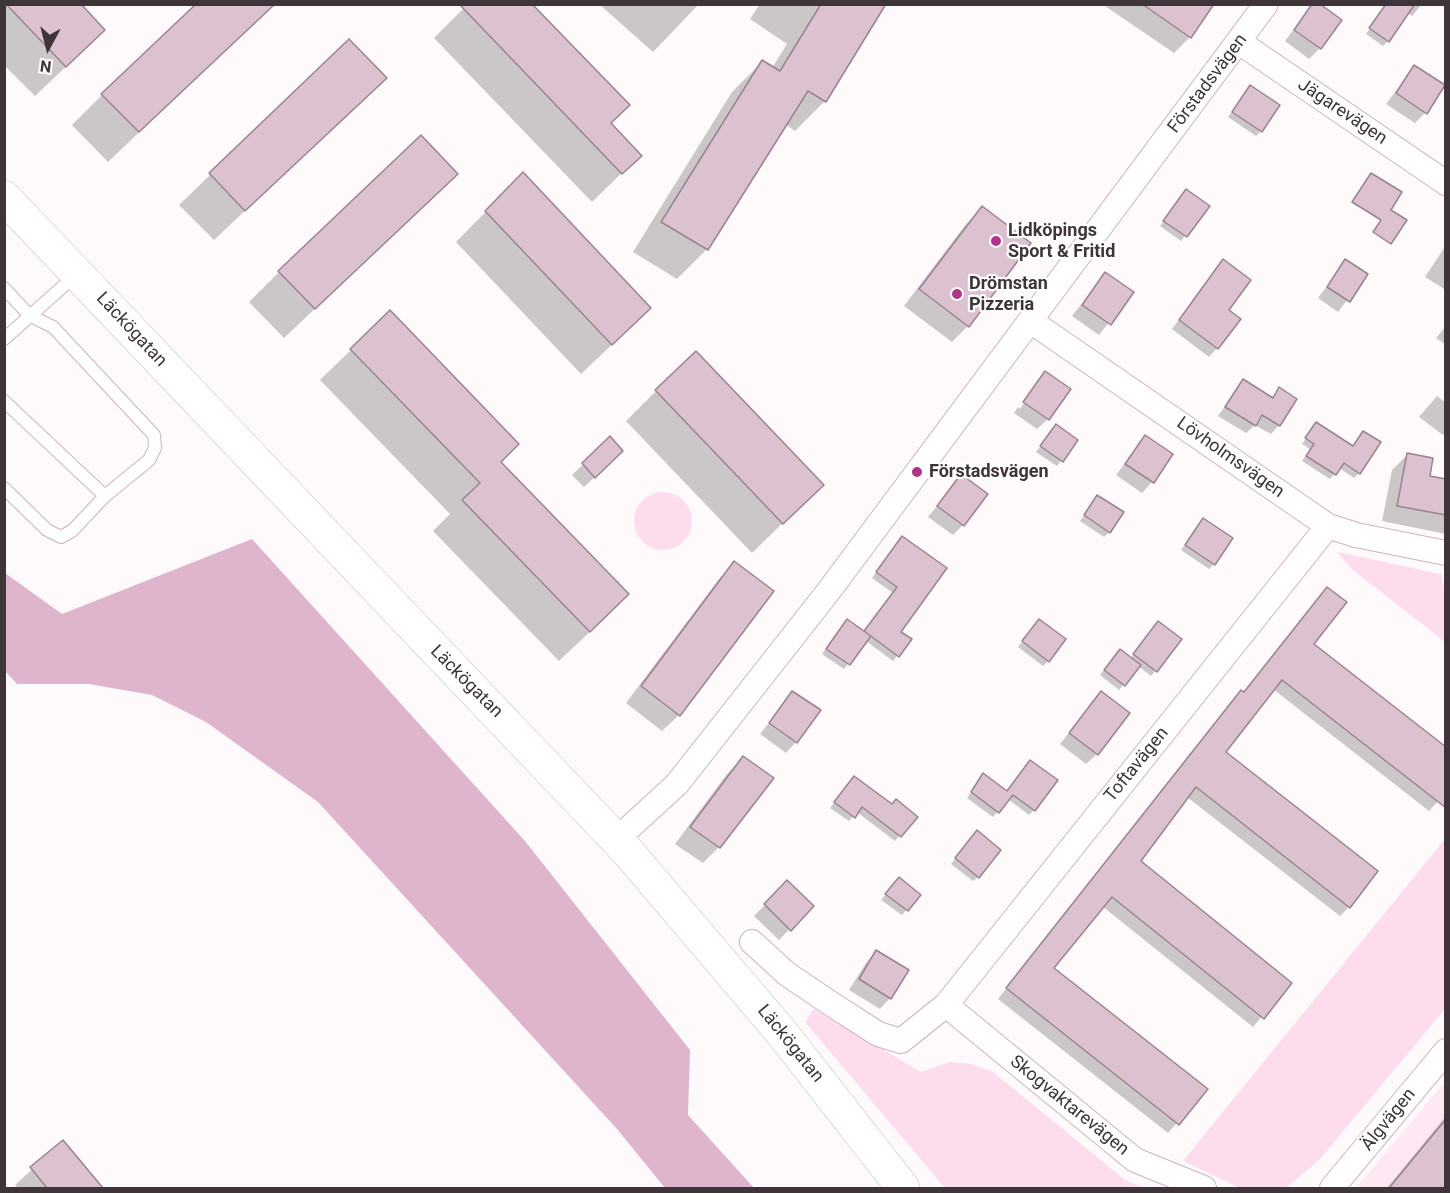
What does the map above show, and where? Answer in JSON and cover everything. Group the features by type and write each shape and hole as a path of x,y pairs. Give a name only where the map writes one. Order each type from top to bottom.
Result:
{"main road":[{"name":"Läckögatan","path":"4,197 616,840 782,1033 894,1185"}],"street":[{"name":"Förstadsvägen","path":"616,840 677,784 828,592 1032,322 1266,4"},
{"name":"Jägarevägen","path":"1239,42 1446,183"},
{"name":"Lövholmsvägen","path":"1032,322 1328,525 1356,536 1446,553"},
{"name":"Toftavägen","path":"946,1005 1328,525"},
{"path":"752,942 787,975 878,1034 902,1041 946,1005"},
{"name":"Skogvaktarevägen","path":"946,1005 1135,1160 1204,1188"},
{"name":"Älgvägen","path":"1332,1188 1446,1051"}],"lane":[{"path":"4,339 78,273"},
{"path":"4,288 29,315 53,327 154,435 155,448 149,460 105,496 72,531 61,537 46,530 4,488"},
{"path":"4,401 105,496"}],"shaded area":[{"path":"663,492 674,494 684,500 690,510 692,521 690,532 684,542 674,548 663,550 652,548 642,542 636,532 634,521 636,510 642,500 652,494"},
{"path":"252,539 525,841 690,1050 688,1115 754,1188 665,1188 617,1129 318,802 206,722 152,695 89,684 17,684 5,671 5,573 62,614"},
{"path":"1337,552 1441,574 1445,593 1445,642 1353,570"},
{"path":"1445,839 1445,1009 1320,1159 1286,1188 1240,1188 1183,1161"},
{"path":"814,1009 921,1072 950,1062 971,1064 993,1072 1125,1180 1144,1188 945,1188 805,1022"},
{"path":"1445,1082 1445,1188 1356,1188"}],"building":[{"path":"6,4 81,4 105,30 66,67"},
{"path":"196,4 275,4 139,132 101,94"},
{"path":"459,4 532,4 630,105 611,123 642,156 622,174"},
{"path":"821,4 886,4 826,102 808,91 708,250 661,222 762,60 780,71"},
{"path":"1142,4 1214,4 1191,38"},
{"path":"1312,4 1320,4 1342,20 1321,49 1294,30"},
{"path":"1386,4 1415,4 1389,42 1369,28"},
{"path":"349,39 387,78 245,211 209,173"},
{"path":"1414,65 1445,85 1427,114 1396,93"},
{"path":"1250,85 1280,105 1262,132 1232,112"},
{"path":"421,135 458,174 315,309 278,271"},
{"path":"523,172 651,308 612,345 485,211"},
{"path":"1371,173 1402,192 1391,210 1407,220 1391,244 1373,232 1381,220 1352,202"},
{"path":"1186,189 1210,206 1187,237 1163,221"},
{"path":"982,206 1031,243 969,327 919,289"},
{"path":"1223,259 1251,280 1229,310 1241,319 1218,349 1179,320"},
{"path":"1345,259 1368,274 1350,302 1327,287"},
{"path":"1105,272 1134,292 1111,325 1082,305"},
{"path":"390,310 519,444 501,462 629,594 590,632 462,500 480,483 350,349"},
{"path":"696,351 824,485 783,524 655,390"},
{"path":"1045,371 1071,389 1049,420 1023,402"},
{"path":"1243,379 1273,398 1279,387 1297,399 1280,426 1262,415 1256,426 1225,407"},
{"path":"1316,422 1353,446 1363,431 1381,442 1360,474 1344,463 1336,475 1306,456 1314,444 1305,438"},
{"path":"1056,424 1078,440 1063,462 1040,446"},
{"path":"1145,435 1173,454 1154,483 1125,464"},
{"path":"610,436 623,451 595,478 582,463"},
{"path":"1407,453 1433,458 1430,476 1446,479 1446,515 1397,506"},
{"path":"961,474 988,494 964,526 937,506"},
{"path":"1097,495 1124,512 1110,533 1084,515"},
{"path":"1203,518 1233,538 1215,565 1185,545"},
{"path":"902,536 947,568 901,632 912,639 899,657 864,631 897,587 876,572"},
{"path":"734,561 774,591 680,716 641,686"},
{"path":"1327,587 1347,602 1314,644 1446,747 1446,808 1282,680 1226,752 1378,871 1350,908 1196,787 1141,861 1292,983 1264,1019 1112,897 1054,968 1208,1089 1179,1125 1006,988 1241,690 1244,692"},
{"path":"847,619 871,636 850,665 826,649"},
{"path":"1039,619 1066,639 1049,662 1022,641"},
{"path":"1158,621 1182,639 1157,672 1133,654"},
{"path":"1120,649 1141,665 1125,686 1104,670"},
{"path":"792,691 821,710 797,743 769,723"},
{"path":"1101,691 1130,713 1098,755 1069,733"},
{"path":"743,756 774,778 720,848 690,827"},
{"path":"1030,760 1058,780 1035,811 1013,795 999,813 971,792 983,773 1007,791"},
{"path":"854,776 892,804 896,799 918,817 901,837 862,807 855,818 834,802"},
{"path":"977,830 1001,850 979,878 955,858"},
{"path":"899,877 921,895 908,911 885,894"},
{"path":"787,880 814,906 791,931 764,904"},
{"path":"876,950 909,970 891,999 859,979"},
{"path":"1446,1119 1446,1188 1389,1188"},
{"path":"63,1140 103,1188 47,1188 30,1167"}],"place":[{"name":"Lidköpings Sport & Fritid","path":"996,241"},
{"name":"Drömstan Pizzeria","path":"957,294"},
{"name":"Förstadsvägen","path":"917,472"}]}
